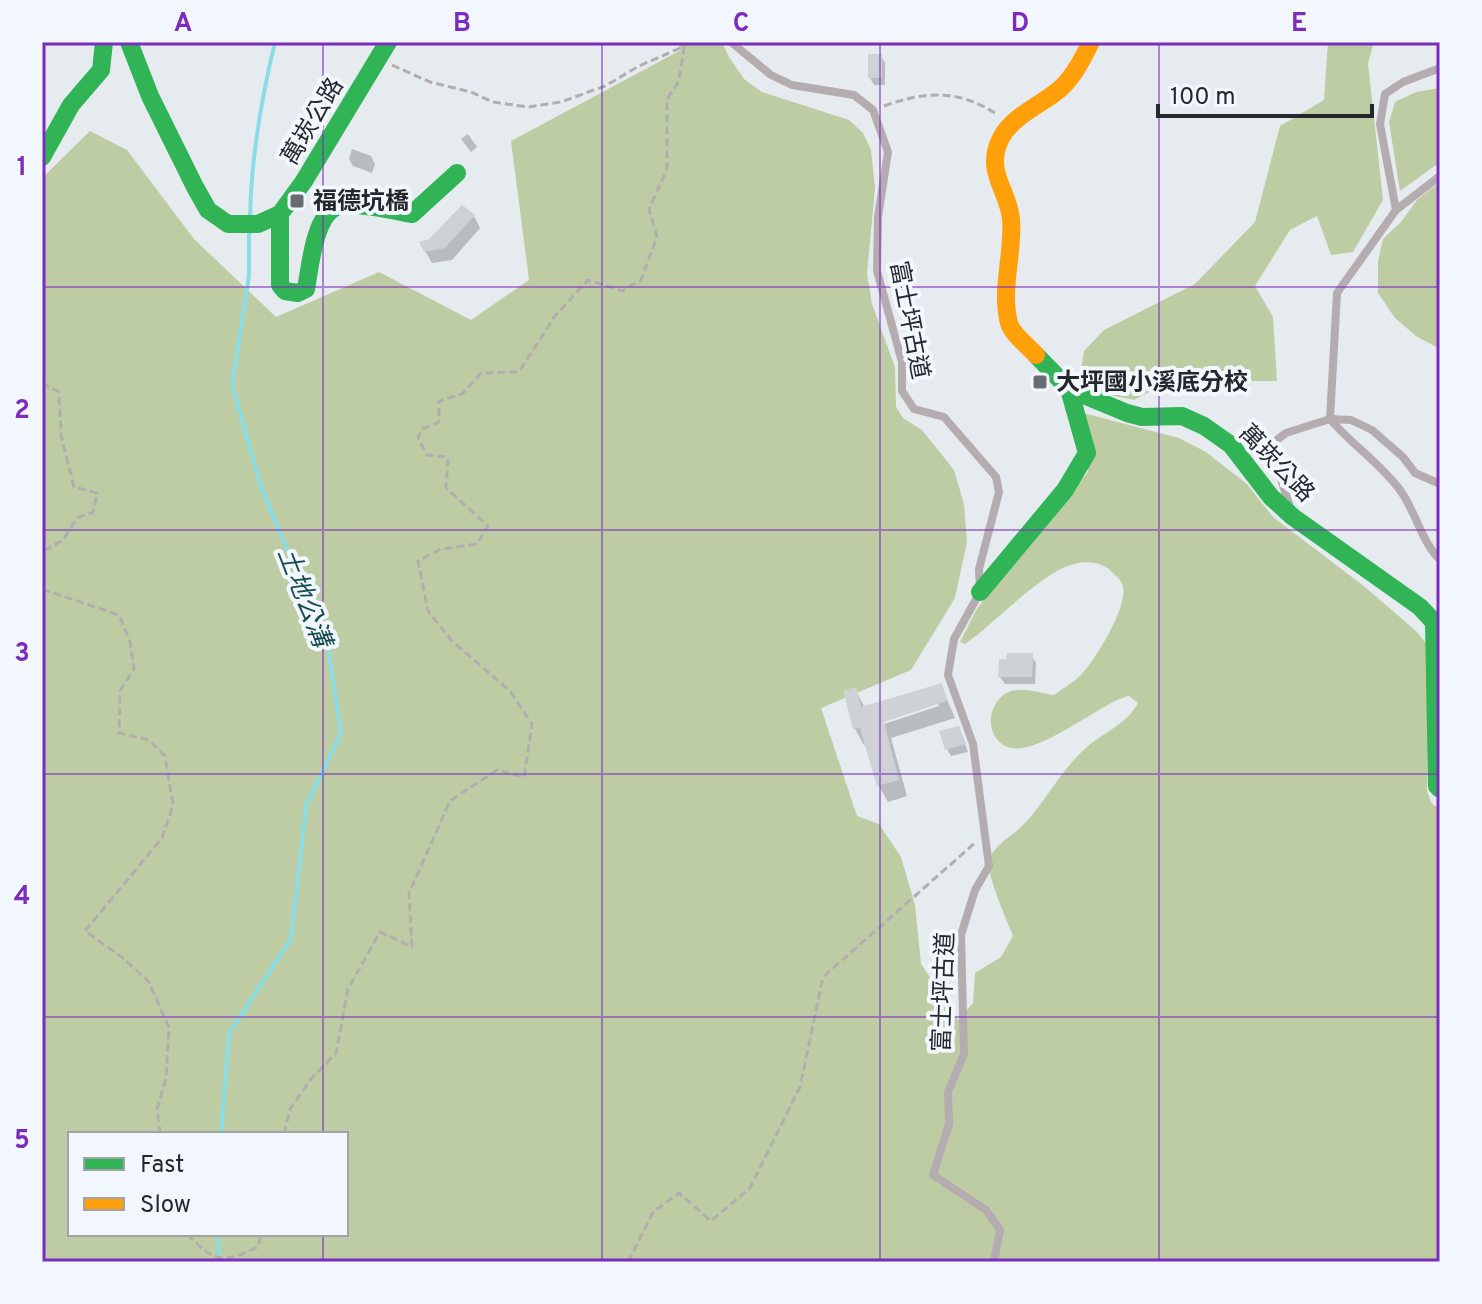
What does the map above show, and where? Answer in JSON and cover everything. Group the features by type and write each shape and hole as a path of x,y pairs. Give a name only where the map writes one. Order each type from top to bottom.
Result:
{"street":[{"path":"42,157 71,105 101,70 104,42"},
{"path":"129,42 150,96 212,215 228,224 258,224 276,217 280,285 285,291 298,293 306,289 320,227 337,205 412,214 457,173"},
{"name":"萬崁公路","path":"276,217 304,181 388,42"},
{"name":"萬崁公路","path":"1091,42 1062,87 1011,124 1001,137 994,156 998,185 1007,202 1011,221 1005,301 1014,334 1069,389 1127,413 1142,417 1153,414 1182,416 1204,426 1231,445 1271,497 1293,517 1420,607 1434,622 1437,654 1437,786 1440,789"},
{"path":"980,592 1065,490 1087,453 1069,389"}],"lane":[{"path":"731,42 771,75 792,85 854,95 873,110"},
{"path":"1396,210 1380,124 1385,94 1403,82 1440,68"},
{"name":"富士坪古道","path":"873,110 888,152 878,217 877,271 902,362 902,391 914,409 944,417 996,477 999,492 979,569 980,592 954,639 948,675 973,744 989,866 975,890 961,935 964,1054 948,1092 949,1124 933,1175 986,1210 1000,1230 994,1262"},
{"path":"1440,176 1396,210 1337,293 1330,419 1383,469 1403,494 1417,526 1440,560"},
{"path":"1293,517 1273,454 1273,443 1286,433 1330,419 1351,420 1372,430 1403,457 1415,473 1440,484"}],"path":[{"path":"377,59 430,82 471,92 493,102 528,107 561,102 605,86 685,44"},
{"path":"284,1132 290,1109 311,1079 336,1053 348,989 380,932 412,947 409,893 450,801 497,770 524,777 532,724 510,691 452,641 428,611 418,561 441,549 477,544 488,526 446,488 448,457 427,455 418,438 422,429 439,422 439,401 462,394 481,373 519,372 555,316 588,280 622,291 641,280 657,237 649,209 667,169 667,99 679,81 685,44"},
{"path":"873,110 926,93 981,103 1011,124"},
{"path":"42,383 59,392 61,435 74,487 97,493 93,512 77,518 63,540 42,552"},
{"path":"42,589 119,615 130,642 134,669 120,691 119,733 149,740 165,756 173,805 162,838 85,931 123,958 149,982 169,1028 166,1078 157,1109 160,1132"},
{"path":"628,1262 653,1212 679,1193 711,1221 750,1188 800,1087 823,977 985,834"},
{"path":"189,1236 207,1254 230,1259 258,1247 261,1236"}],"green space":[{"path":"677,42 722,42 744,79 762,92 849,120 863,133 871,150 875,188 867,274 872,304 895,367 896,407 903,418 922,430 954,470 964,504 967,542 955,598 911,670 821,708 857,816 879,824 901,857 915,905 921,964 958,1020 973,1003 975,973 1001,957 1013,936 992,881 989,865 993,853 1029,819 1077,756 1122,722 1138,703 1129,696 1117,700 1033,745 1018,748 1005,746 993,733 993,709 1003,695 1022,690 1054,695 1079,677 1093,659 1110,632 1123,593 1120,580 1101,565 1079,563 1061,569 965,644 960,642 989,592 1088,472 1083,413 1179,438 1206,452 1247,484 1273,517 1365,587 1416,631 1429,647 1427,791 1432,804 1440,809 1440,1262 42,1262 42,178 90,131 127,150 194,239 276,317 379,272 471,320 529,280 511,141 681,50"},
{"path":"1328,42 1374,42 1368,63 1383,200 1353,252 1331,255 1317,216 1290,230 1255,286 1273,317 1277,381 1170,381 1134,400 1078,388 1084,351 1104,330 1195,284 1255,222 1280,126 1324,100"},
{"path":"1440,88 1440,162 1400,191 1389,122 1395,102 1416,92"},
{"path":"1440,182 1440,349 1416,336 1395,318 1378,293 1378,261 1383,239 1417,200"}],"building":[{"path":"868,54 882,54 882,78 868,78"},
{"path":"462,205 475,215 445,248 424,252 419,242 429,239"},
{"path":"1007,653 1033,653 1032,677 998,677 999,659 1006,659"},
{"path":"942,683 947,701 884,722 899,780 877,786 860,728 853,729 843,691 856,687 861,707"},
{"path":"959,726 966,744 945,750 939,731"}],"waterway":[{"name":"土地公溝","path":"250,218 258,129 275,42"},
{"name":"土地公溝","path":"221,1132 229,1033 291,939 306,806 341,733 328,648 261,487 232,385 249,276 249,231"},
{"name":"土地公溝","path":"218,1236 219,1262"}],"traffic: fast":[{"path":"42,157 71,105 101,70 104,42"},
{"path":"129,42 150,96 195,187 208,210 228,224 258,224 280,214 304,181 388,42"},
{"path":"280,214 280,285 285,291 298,293 306,289 318,232 336,207 352,205 412,214 457,173"},
{"path":"1036,355 1069,389 1127,413 1142,417 1182,416 1204,426 1231,445 1271,497 1293,517 1420,607 1434,622 1437,786 1440,789"},
{"path":"980,592 1065,490 1087,453 1069,389"}],"traffic: slow":[{"path":"1036,355 1009,323 1006,284 1011,219 998,180 996,150 1013,123 1066,83 1091,42"}],"place":[{"name":"福德坑橋","path":"297,201"},
{"name":"大坪國小溪底分校","path":"1040,382"}]}
